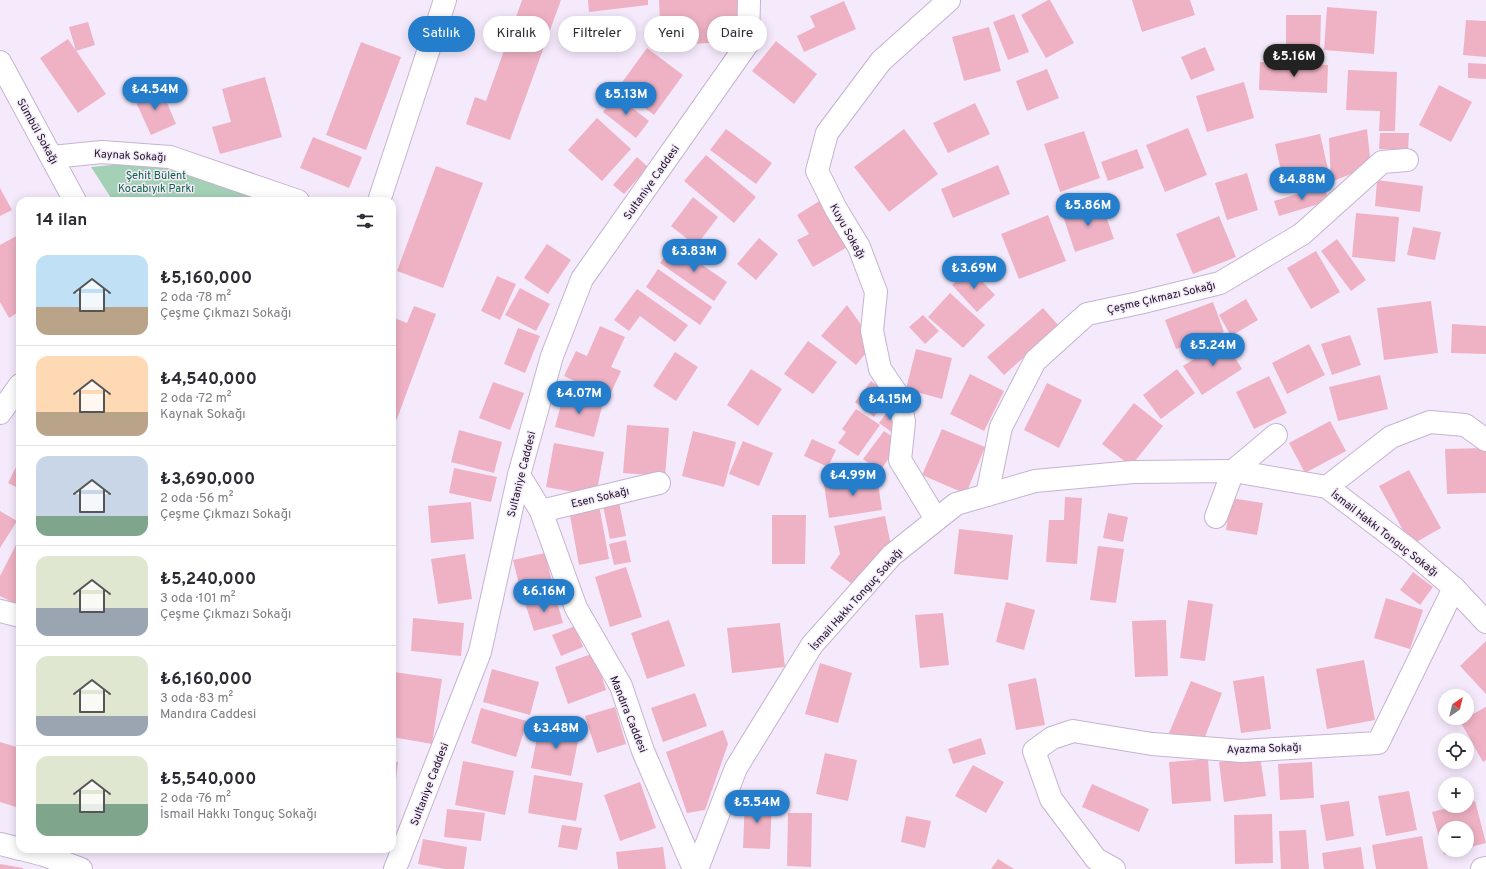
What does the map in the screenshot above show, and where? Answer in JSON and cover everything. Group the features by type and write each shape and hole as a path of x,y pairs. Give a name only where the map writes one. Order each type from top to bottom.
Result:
{"street":[{"path":"380,197 445,0"},
{"name":"Sultaniye Caddesi","path":"394,869 480,652 519,475 552,356 582,279 748,43 749,0"},
{"name":"Kuyu Sokağı","path":"936,520 900,460 904,422 899,397 880,369 872,331 876,292 859,247 836,209 817,171 827,133 881,61 949,0"},
{"name":"Sümbül Sokağı","path":"0,62 73,197"},
{"name":"Kaynak Sokağı","path":"52,157 102,152 170,157 286,197"},
{"name":"Çeşme Çıkmazı Sokağı","path":"987,495 1001,427 1035,361 1087,314 1220,283 1302,234 1382,162 1407,160"},
{"path":"1327,487 1390,437 1430,422 1465,425 1486,440"},
{"path":"1216,517 1233,471 1276,435"},
{"name":"İsmail Hakkı Tonguç Sokağı","path":"696,869 736,768 812,645 892,555 956,504 1035,481 1133,472 1233,471 1327,487 1411,551 1454,588"},
{"name":"Mandıra Caddesi","path":"519,475 541,512 576,608 621,686 643,751 696,869"},
{"name":"Esen Sokağı","path":"541,512 659,483"},
{"path":"1454,588 1486,622"},
{"name":"Ayazma Sokağı","path":"1114,869 1096,859 1051,799 1034,751 1052,738 1074,730 1152,744 1242,751 1378,743 1454,588"},
{"path":"0,611 16,615"},
{"path":"0,844 16,848"},
{"path":"27,853 43,862 81,869"},
{"path":"1482,869 1486,868"}],"green space":[{"name":"Şehit Bülent Kocabıyık Parkı","path":"162,160 252,197 110,197 91,167"}],"building":[{"path":"522,0 561,0 550,30 550,16 516,16"},
{"path":"588,0 648,0 648,5 589,12"},
{"path":"659,0 741,0 741,16 707,16 707,43 699,44 699,16 660,16"},
{"path":"1050,0 1074,43 1046,58 1021,15"},
{"path":"1132,0 1190,0 1195,15 1142,32"},
{"path":"844,1 856,29 804,52 797,36 815,27 810,16"},
{"path":"1327,7 1377,11 1374,54 1324,50"},
{"path":"1014,14 1029,52 1008,60 993,22"},
{"path":"1286,15 1321,15 1320,49 1286,48"},
{"path":"1466,20 1486,21 1486,57 1463,55"},
{"path":"88,22 95,45 76,51 69,27"},
{"path":"989,27 1001,71 964,81 952,37"},
{"path":"68,39 106,94 78,113 40,58"},
{"path":"776,41 817,74 794,104 752,71"},
{"path":"361,42 401,57 366,150 326,135"},
{"path":"1205,47 1215,70 1191,80 1181,57"},
{"path":"503,52 542,52 510,140 466,124 475,97 486,101"},
{"path":"644,52 652,52 683,75 654,115 618,88"},
{"path":"1260,62 1328,65 1327,93 1259,90"},
{"path":"1468,63 1486,64 1486,79 1468,78"},
{"path":"1047,69 1059,98 1027,111 1016,81"},
{"path":"1348,70 1397,72 1395,131 1379,131 1380,111 1346,110"},
{"path":"265,77 282,137 220,154 212,127 231,122 222,89"},
{"path":"1244,82 1254,118 1207,132 1196,96"},
{"path":"1439,85 1472,102 1451,142 1419,125"},
{"path":"160,86 176,124 151,135 134,98"},
{"path":"616,95 649,121 636,138 603,112"},
{"path":"975,103 990,134 948,153 933,123"},
{"path":"597,118 631,149 602,181 568,150"},
{"path":"1188,128 1207,175 1165,192 1146,145"},
{"path":"726,129 772,163 756,184 710,150"},
{"path":"904,129 938,174 889,212 854,167"},
{"path":"1367,129 1371,166 1331,182 1329,138"},
{"path":"1084,131 1100,178 1060,192 1044,144"},
{"path":"1380,133 1409,133 1408,150 1379,149"},
{"path":"1320,134 1330,178 1285,188 1275,144"},
{"path":"313,137 362,157 349,188 300,168"},
{"path":"1137,149 1144,168 1108,181 1101,162"},
{"path":"706,155 756,197 734,223 684,181"},
{"path":"637,157 648,167 624,194 613,185"},
{"path":"998,165 1010,194 953,218 941,189"},
{"path":"436,166 483,183 443,288 397,271"},
{"path":"1247,173 1258,210 1227,220 1215,183"},
{"path":"1377,180 1423,186 1420,212 1375,206"},
{"path":"1324,186 1329,201 1279,216 1274,201"},
{"path":"0,188 12,210 0,216"},
{"path":"693,197 718,217 696,246 671,226"},
{"path":"821,200 849,246 813,267 797,240 809,234 797,215"},
{"path":"1101,202 1114,239 1075,252 1063,216"},
{"path":"1356,213 1399,217 1395,262 1352,257"},
{"path":"1048,215 1066,261 1019,279 1001,234"},
{"path":"1219,216 1236,257 1193,274 1176,234"},
{"path":"1413,227 1441,232 1435,260 1407,255"},
{"path":"16,236 16,314 9,318 0,302 0,245"},
{"path":"759,238 778,254 756,280 737,264"},
{"path":"1337,239 1366,280 1351,291 1321,251"},
{"path":"547,244 571,260 548,294 524,278"},
{"path":"673,245 727,282 714,301 660,263"},
{"path":"1316,251 1340,292 1311,309 1287,268"},
{"path":"970,268 995,295 977,312 952,285"},
{"path":"658,269 712,307 700,325 646,287"},
{"path":"497,276 516,284 500,320 481,311"},
{"path":"520,288 550,304 536,331 505,315"},
{"path":"637,289 688,325 675,342 640,316 629,331 614,320"},
{"path":"950,293 985,325 963,348 928,317"},
{"path":"1246,299 1258,320 1231,336 1219,315"},
{"path":"1431,301 1438,353 1384,360 1377,308"},
{"path":"1213,302 1224,332 1176,349 1165,320"},
{"path":"847,305 867,333 871,347 856,365 821,336"},
{"path":"414,306 436,314 396,421 396,319 407,323"},
{"path":"1043,308 1059,326 1004,375 987,357"},
{"path":"923,315 939,331 925,344 909,327"},
{"path":"1452,324 1486,326 1486,354 1451,353"},
{"path":"600,326 625,337 611,367 621,371 609,397 564,376 576,351 587,356"},
{"path":"518,328 540,336 525,373 504,364"},
{"path":"1350,335 1361,365 1332,375 1321,344"},
{"path":"1224,340 1242,369 1202,395 1183,366"},
{"path":"808,341 837,362 813,394 784,374"},
{"path":"1309,344 1325,375 1287,394 1272,363"},
{"path":"916,349 952,358 942,399 906,389"},
{"path":"675,352 698,367 676,401 653,386"},
{"path":"751,369 782,389 758,426 727,405"},
{"path":"1177,369 1195,393 1161,419 1143,395"},
{"path":"970,374 1004,391 984,431 950,414"},
{"path":"1380,375 1388,409 1338,421 1329,387"},
{"path":"1269,376 1287,413 1254,429 1236,392"},
{"path":"871,381 890,395 874,417 855,402"},
{"path":"493,382 524,393 510,430 479,418"},
{"path":"1047,383 1082,400 1059,448 1024,430"},
{"path":"564,393 603,403 594,437 555,427"},
{"path":"894,403 897,436 879,423"},
{"path":"1134,403 1163,426 1131,466 1102,444"},
{"path":"856,409 880,425 858,456 838,443 846,432 842,429"},
{"path":"1330,421 1346,451 1305,473 1289,443"},
{"path":"627,425 669,428 665,476 623,473"},
{"path":"942,429 985,447 966,494 922,475"},
{"path":"459,430 502,442 494,473 451,462"},
{"path":"693,431 736,442 724,487 682,476"},
{"path":"884,431 900,442 880,471 863,459"},
{"path":"812,439 836,450 828,467 804,456"},
{"path":"743,441 773,453 759,486 729,474"},
{"path":"554,443 604,452 596,496 546,487"},
{"path":"1486,448 1486,493 1447,494 1445,449"},
{"path":"16,467 16,487 8,483"},
{"path":"454,468 497,477 491,502 449,493"},
{"path":"1409,470 1441,528 1411,545 1379,486"},
{"path":"877,476 882,510 829,518 824,484"},
{"path":"1065,497 1082,498 1077,564 1046,562 1049,520 1064,520"},
{"path":"1231,498 1263,503 1257,535 1226,530"},
{"path":"471,502 474,539 431,543 428,506"},
{"path":"619,502 626,536 610,539 603,506"},
{"path":"599,505 609,559 579,565 569,510"},
{"path":"0,511 16,520 16,523 0,548"},
{"path":"1108,513 1128,517 1123,542 1103,538"},
{"path":"772,515 806,515 805,564 772,564"},
{"path":"885,516 892,550 879,553 855,586 830,568 840,554 834,526"},
{"path":"959,529 1013,535 1008,580 954,574"},
{"path":"626,540 631,562 614,565 609,544"},
{"path":"16,545 16,604 0,596 0,576"},
{"path":"1098,546 1124,549 1116,603 1090,600"},
{"path":"545,553 554,590 522,597 513,560"},
{"path":"465,554 472,599 438,604 431,559"},
{"path":"626,567 642,617 610,627 595,577"},
{"path":"1413,572 1433,587 1420,605 1400,590"},
{"path":"555,595 563,623 534,631 525,603"},
{"path":"1386,598 1423,610 1410,649 1374,638"},
{"path":"1188,600 1213,604 1205,661 1180,658"},
{"path":"1006,602 1035,610 1024,650 996,642"},
{"path":"943,613 949,665 920,668 915,615"},
{"path":"413,618 464,623 461,656 411,651"},
{"path":"669,620 685,666 647,679 631,633"},
{"path":"1166,620 1168,676 1135,677 1132,621"},
{"path":"780,623 785,667 732,673 727,628"},
{"path":"575,626 583,647 561,656 552,635"},
{"path":"1486,641 1486,694 1460,666"},
{"path":"594,653 606,690 568,704 555,667"},
{"path":"1364,660 1375,720 1327,729 1316,669"},
{"path":"820,663 852,673 838,723 805,714"},
{"path":"492,669 539,682 530,715 483,702"},
{"path":"396,672 442,679 432,744 396,738"},
{"path":"1264,676 1271,729 1241,733 1233,681"},
{"path":"1036,678 1045,725 1016,730 1008,684"},
{"path":"1191,681 1222,693 1201,747 1169,733"},
{"path":"695,693 707,726 663,742 651,708"},
{"path":"615,707 626,744 597,753 585,716"},
{"path":"1486,707 1486,760 1483,762 1474,746 1474,733 1467,733 1462,725 1474,725 1474,713"},
{"path":"481,708 527,721 516,757 471,743"},
{"path":"540,723 580,731 571,776 531,768"},
{"path":"723,730 728,744 705,810 687,813 666,752"},
{"path":"981,738 986,754 953,764 948,749"},
{"path":"0,742 16,747 16,807 0,802"},
{"path":"825,753 857,760 848,801 816,794"},
{"path":"1260,756 1266,796 1224,802 1219,762"},
{"path":"1208,759 1211,801 1172,804 1169,762"},
{"path":"463,761 514,771 505,815 455,805"},
{"path":"396,762 398,762 396,780"},
{"path":"1312,762 1314,798 1280,800 1278,764"},
{"path":"973,765 1004,782 986,813 955,796"},
{"path":"534,775 583,783 576,821 528,813"},
{"path":"640,782 656,828 620,841 604,795"},
{"path":"1092,784 1149,809 1139,832 1082,807"},
{"path":"1409,791 1417,830 1386,836 1378,796"},
{"path":"745,798 772,800 770,849 743,848"},
{"path":"1349,801 1354,836 1326,841 1320,805"},
{"path":"1474,801 1486,843 1474,846 1474,821 1438,821 1438,834 1432,812 1438,810 1438,813 1474,813"},
{"path":"447,809 485,813 481,841 444,837"},
{"path":"788,813 812,813 811,867 787,866"},
{"path":"1272,814 1273,863 1235,864 1234,815"},
{"path":"906,816 931,821 925,848 901,842"},
{"path":"562,825 582,828 577,850 558,847"},
{"path":"1306,830 1309,869 1281,869 1279,831"},
{"path":"1422,836 1428,869 1376,869 1372,845"},
{"path":"423,839 467,847 464,869 445,869 418,864"},
{"path":"663,847 666,869 618,869 616,852"},
{"path":"1361,847 1364,869 1324,869 1322,853"},
{"path":"998,859 1014,869 991,869"},
{"path":"0,864 23,868 23,869 0,869"}]}
